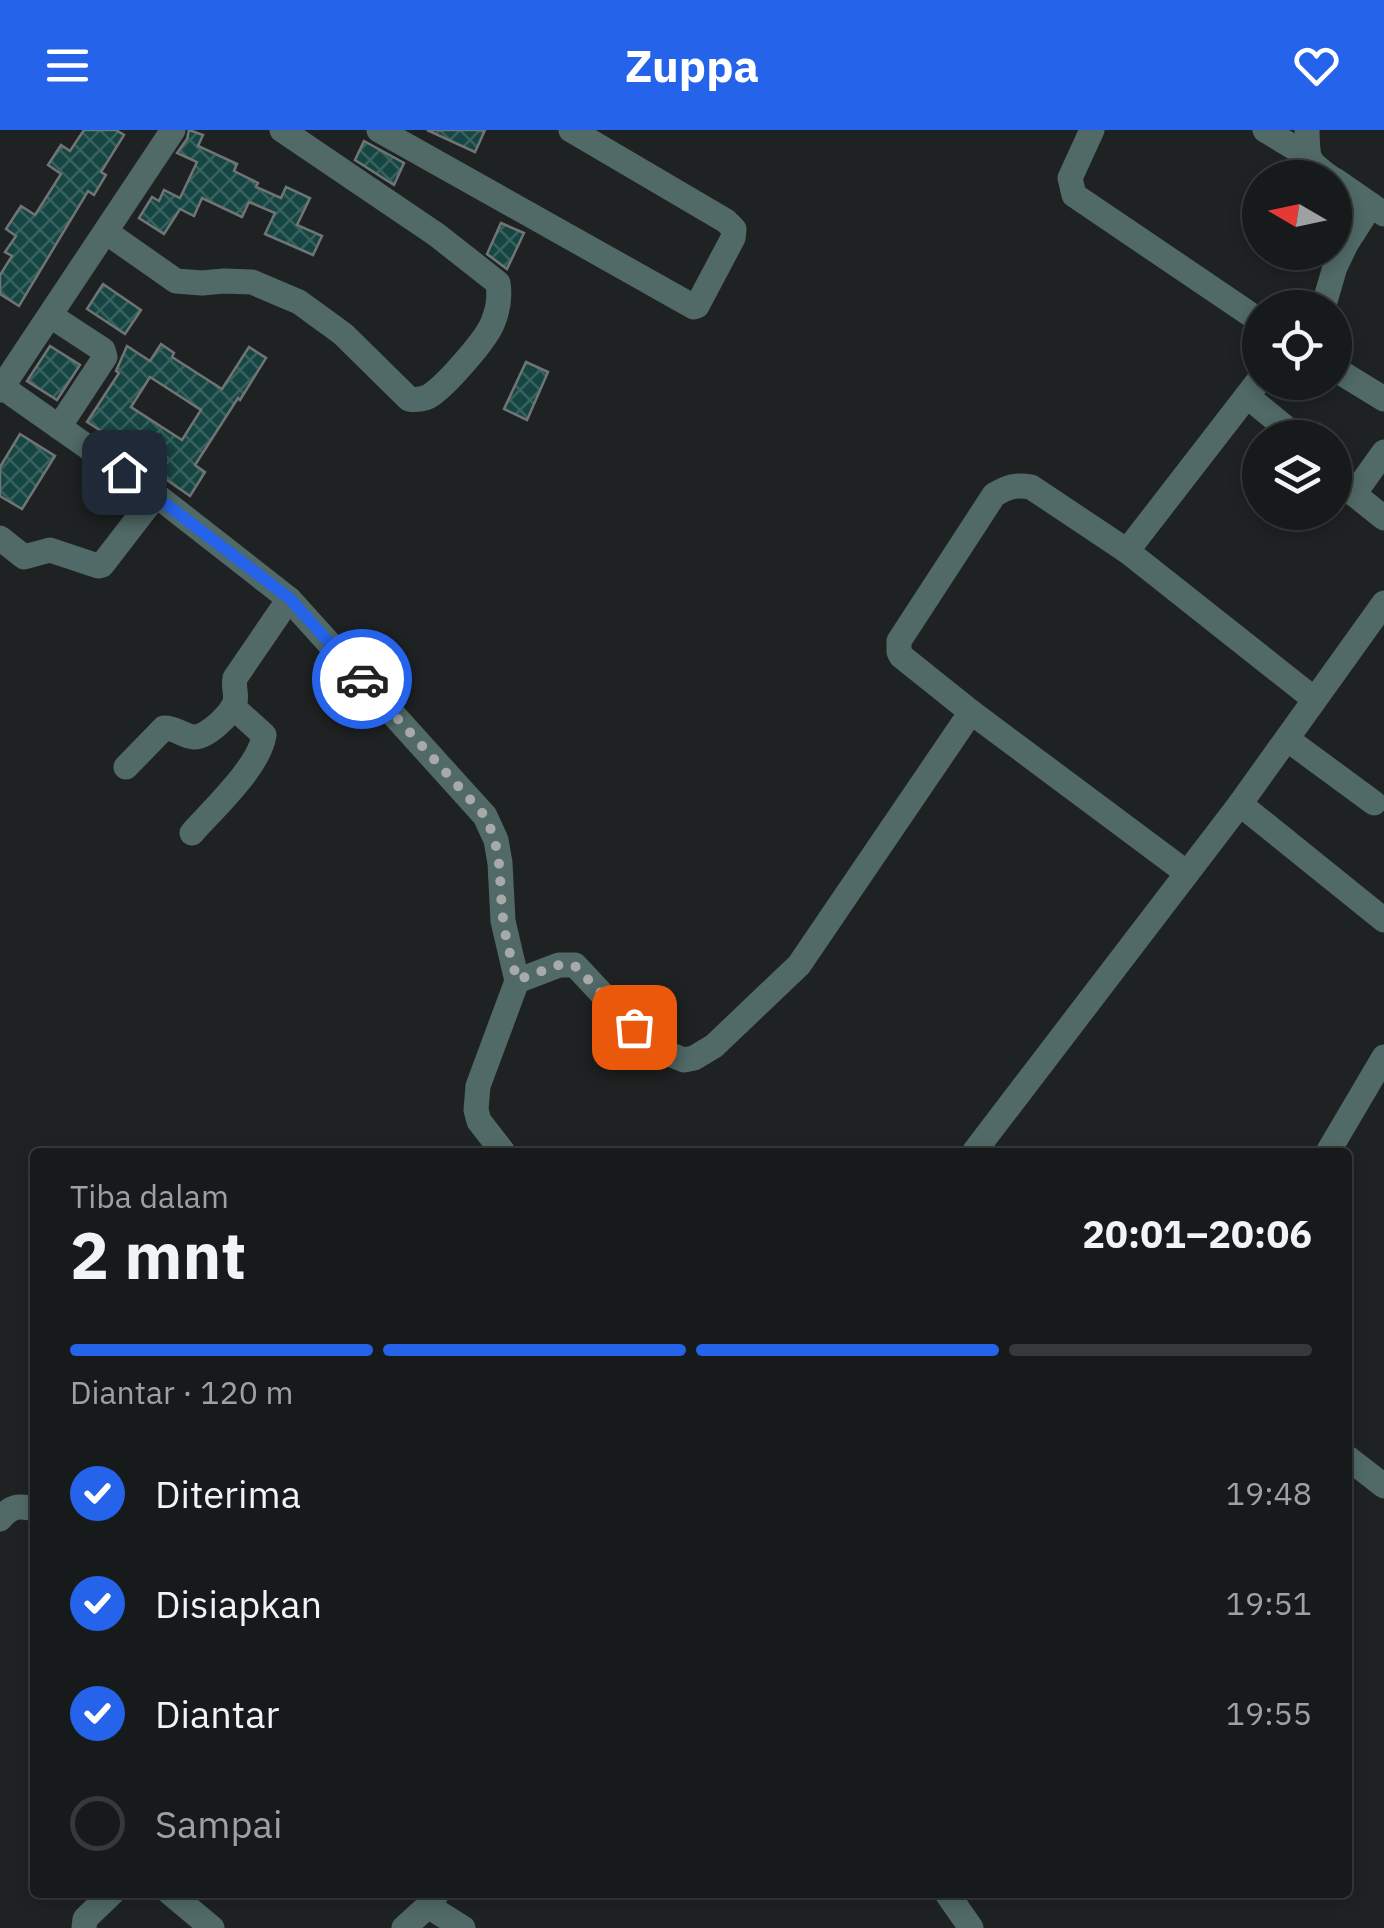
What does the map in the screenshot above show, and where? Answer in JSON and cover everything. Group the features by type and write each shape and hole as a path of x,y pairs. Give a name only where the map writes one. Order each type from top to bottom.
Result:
{"street":[{"path":"174,130 1,389 156,496 289,598 485,816 496,840 503,921 517,980 478,1086 476,1110 480,1122 499,1148"},
{"path":"106,232 176,281 252,282 299,302 344,334 409,399 432,394 493,326 498,283 422,224 282,130"},
{"path":"379,130 697,306 734,229 571,130"},
{"path":"1092,130 1070,178 1074,195 1242,308"},
{"path":"1265,130 1308,143"},
{"path":"1328,290 1335,267 1378,210 1352,192"},
{"path":"51,316 103,350 106,356 59,427"},
{"path":"1352,380 1384,400"},
{"path":"1127,551 1245,400"},
{"path":"1265,400 1282,420"},
{"path":"1354,494 1384,452"},
{"path":"1187,873 901,656 898,646 902,635 994,495 1008,487 1032,487 1127,551 1314,699"},
{"path":"1352,491 1384,518"},
{"path":"0,538 24,557 50,550 102,565 156,496"},
{"path":"126,767 164,728 178,728 191,737 209,733 233,707 235,678 289,598"},
{"path":"985,1148 1384,603"},
{"path":"192,833 254,762 262,744 264,735 233,707"},
{"path":"517,980 559,965 574,965 645,1040 684,1060 694,1058 714,1046 799,965 972,712"},
{"path":"1287,739 1374,803"},
{"path":"1240,804 1384,920"},
{"path":"1331,1148 1376,1091 1384,1057"},
{"path":"1352,1461 1382,1481"},
{"path":"0,1519 14,1506 30,1509"},
{"path":"84,1928 85,1918 107,1898"},
{"path":"177,1898 212,1928"},
{"path":"950,1898 971,1928"},
{"path":"404,1928 433,1899 463,1928"}],"building":[{"path":"84,130 116,130 124,135 101,172 106,175 94,195 88,191 19,306 0,294 0,275 12,256 5,252 16,236 6,229 21,206 35,215 61,174 48,165 61,145 70,151"},
{"path":"189,130 203,135 198,146 237,164 234,171 258,183 256,187 281,198 286,187 310,198 297,225 322,236 313,255 265,234 275,213 249,202 242,217 202,198 194,216 180,209 164,234 139,218 152,197 159,201 164,190 180,198 197,162 177,153"},
{"path":"427,130 485,130 475,152"},
{"path":"364,141 404,163 394,185 355,160"},
{"path":"501,223 524,233 507,269 487,254"},
{"path":"103,284 141,310 125,334 87,309"},
{"path":"161,344 174,353 172,357 222,389 249,347 266,358 195,465 205,472 190,496 87,422 119,373 116,371 127,346 150,361","holes":["150,377 201,410 182,440 131,407"]},
{"path":"50,346 80,365 57,400 27,381"},
{"path":"526,362 548,372 527,420 504,409"},
{"path":"20,434 55,456 22,509 0,496 0,467"}],"way so far":[{"path":"362,679 485,816 496,840 503,921 517,980 559,965 574,965 634,1027"}],"route":[{"path":"124,472 289,598 362,679"}]}
